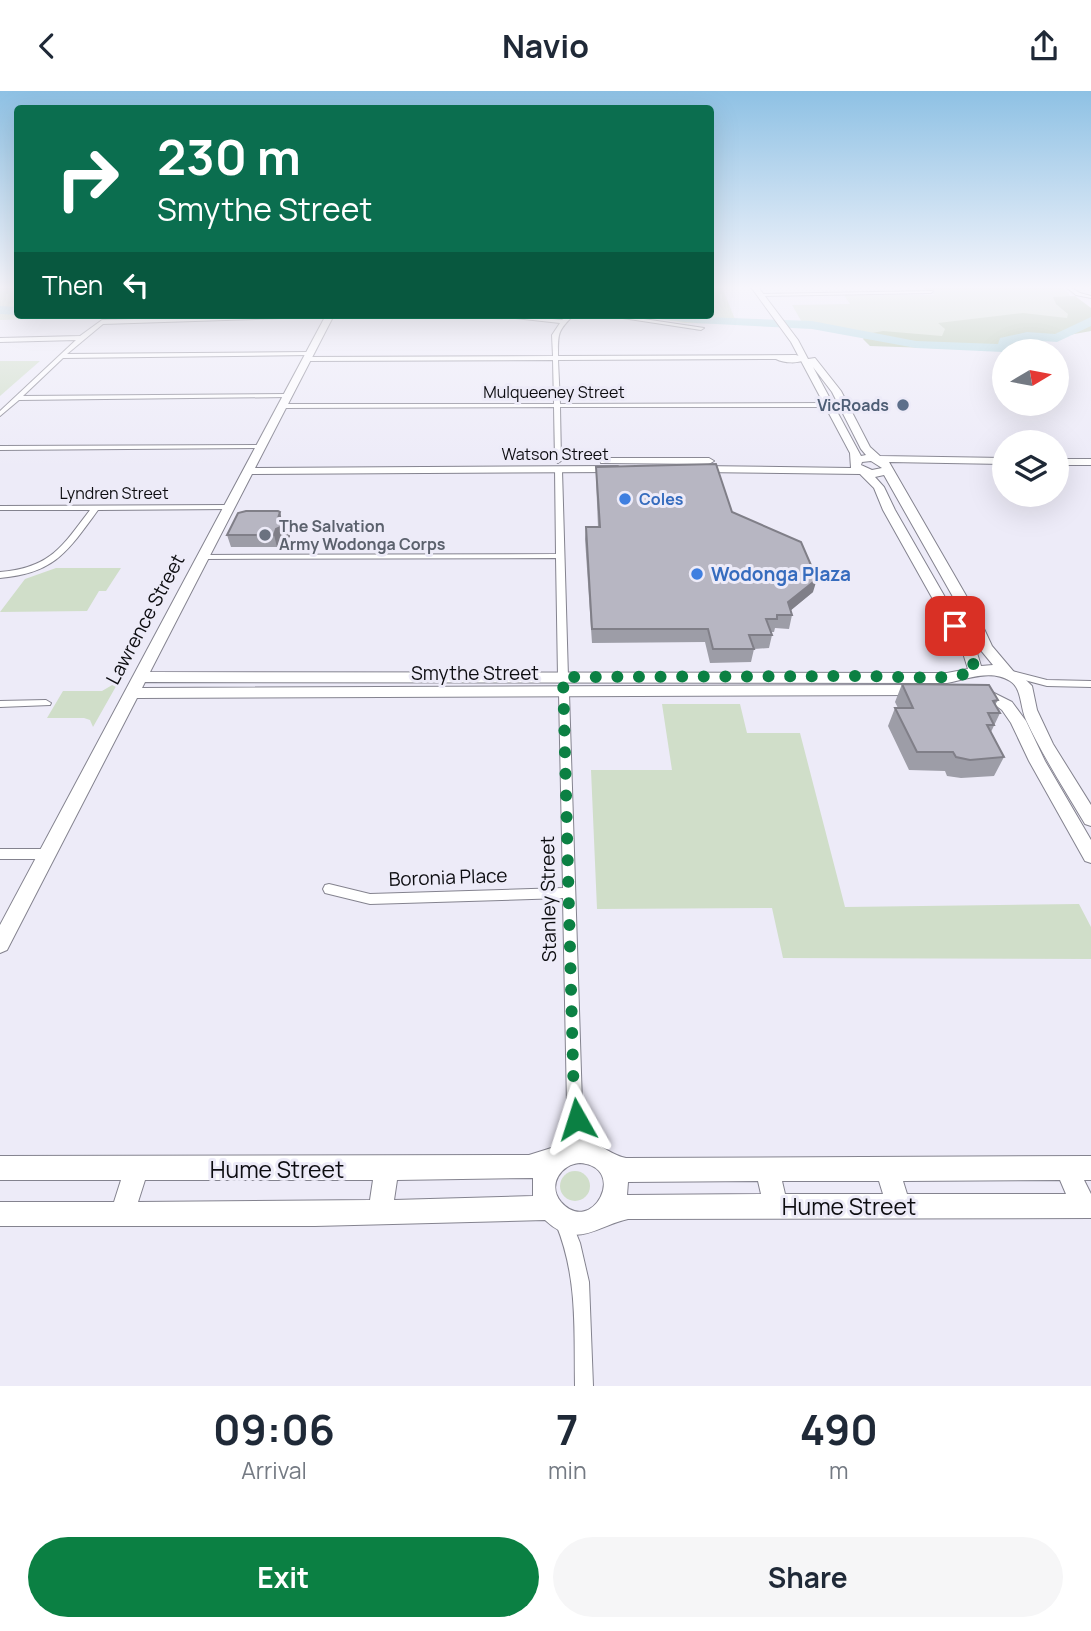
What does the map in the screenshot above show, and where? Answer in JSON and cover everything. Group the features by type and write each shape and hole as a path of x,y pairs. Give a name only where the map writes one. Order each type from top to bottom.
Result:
{"street":[{"path":"0,414 71,347"},
{"name":"Lawrence Street","path":"0,944 313,347"},
{"name":"Stanley Street","path":"556,347 574,1104 580,1135 587,1150"},
{"path":"799,347 835,391 866,449 888,465 887,471 904,505 972,618 986,648 1024,685 1030,713 1091,819"},
{"path":"62,356 779,359 811,364"},
{"path":"811,364 821,393 860,466 880,489 889,510 970,653 979,693 1007,706 1018,721 1037,761 1091,856"},
{"path":"821,393 835,391"},
{"name":"Mulqueeney Street","path":"18,398 556,406 828,405"},
{"path":"0,448 260,446"},
{"path":"860,466 878,459 992,461"},
{"path":"1069,463 1090,465"},
{"path":"1069,468 1090,465"},
{"name":"Watson Street","path":"250,466 860,466"},
{"path":"860,466 878,474 887,471 992,469"},
{"path":"0,575 21,574 43,567 67,545 95,507"},
{"name":"Lyndren Street","path":"0,508 228,507"},
{"path":"202,557 559,556"},
{"name":"Smythe Street","path":"135,685 221,693 564,685 616,693 795,684 868,676 944,678 992,669 1010,674"},
{"path":"1010,674 1061,684"},
{"path":"614,676 616,693"},
{"name":"Smythe Street","path":"564,685 614,676 795,684 875,691 979,693"},
{"path":"868,676 875,691"},
{"path":"221,693 228,677"},
{"name":"Smythe Street","path":"135,685 228,677 484,685"},
{"path":"979,693 1014,699 1043,686 1091,684"},
{"path":"0,704 46,703"},
{"path":"0,854 47,854"},
{"name":"Boronia Place","path":"329,889 370,899 569,893"},
{"name":"Stanley Street","path":"556,1159 574,1104"},
{"path":"0,1214 315,1214 381,1210 556,1212 570,1223 590,1223 607,1211 615,1192 610,1167 597,1154 587,1150 568,1151 556,1159 545,1184 556,1212 571,1237 581,1282 584,1386"},
{"name":"Hume Street","path":"0,1168 529,1167 556,1159"},
{"name":"Hume Street","path":"610,1167 626,1170 1079,1168"},
{"path":"381,1210 386,1168"},
{"path":"767,1168 776,1207"},
{"path":"888,1168 898,1206"},
{"path":"1079,1168 1087,1206"},
{"path":"122,1214 136,1169"},
{"name":"Hume Street","path":"607,1211 628,1207 1087,1206"}],"green space":[{"path":"912,347 992,347 986,350"},
{"path":"0,361 40,361 0,396"},
{"path":"56,568 121,568 106,591 99,591 87,611 0,612 25,579"},
{"path":"119,681 93,727 90,720 84,718 47,718 63,691 102,691"},
{"path":"662,704 740,704 747,733 800,733 845,907 1079,904 1091,927 1091,959 783,958 772,908 597,909 591,770 672,770"},
{"path":"575,1171 586,1175 590,1186 586,1197 575,1201 564,1197 560,1186 564,1175"}],"building":[{"name":"Wodonga Plaza","path":"716,464 732,512 801,542 817,579 788,602 792,615 777,615 777,619 766,619 772,635 749,635 754,649 713,649 708,629 592,629 586,527 600,527 596,467"},
{"path":"278,511 278,518 287,524 276,529 274,535 227,535 238,513"},
{"path":"902,684 989,685 998,700 993,701 1000,713 988,713 994,725 987,725 1004,757 970,760 956,757 953,752 917,752 895,708 913,708"}],"waterway":[{"path":"958,347 1003,347"}],"place":[{"name":"VicRoads","path":"903,405"},
{"name":"Coles","path":"625,499"},
{"name":"The Salvation Army Wodonga Corps","path":"265,535"},
{"name":"Wodonga Plaza","path":"697,574"}],"route":[{"path":"577,1119 574,1104 563,677 935,678 975,673 972,657 955,626"}]}
